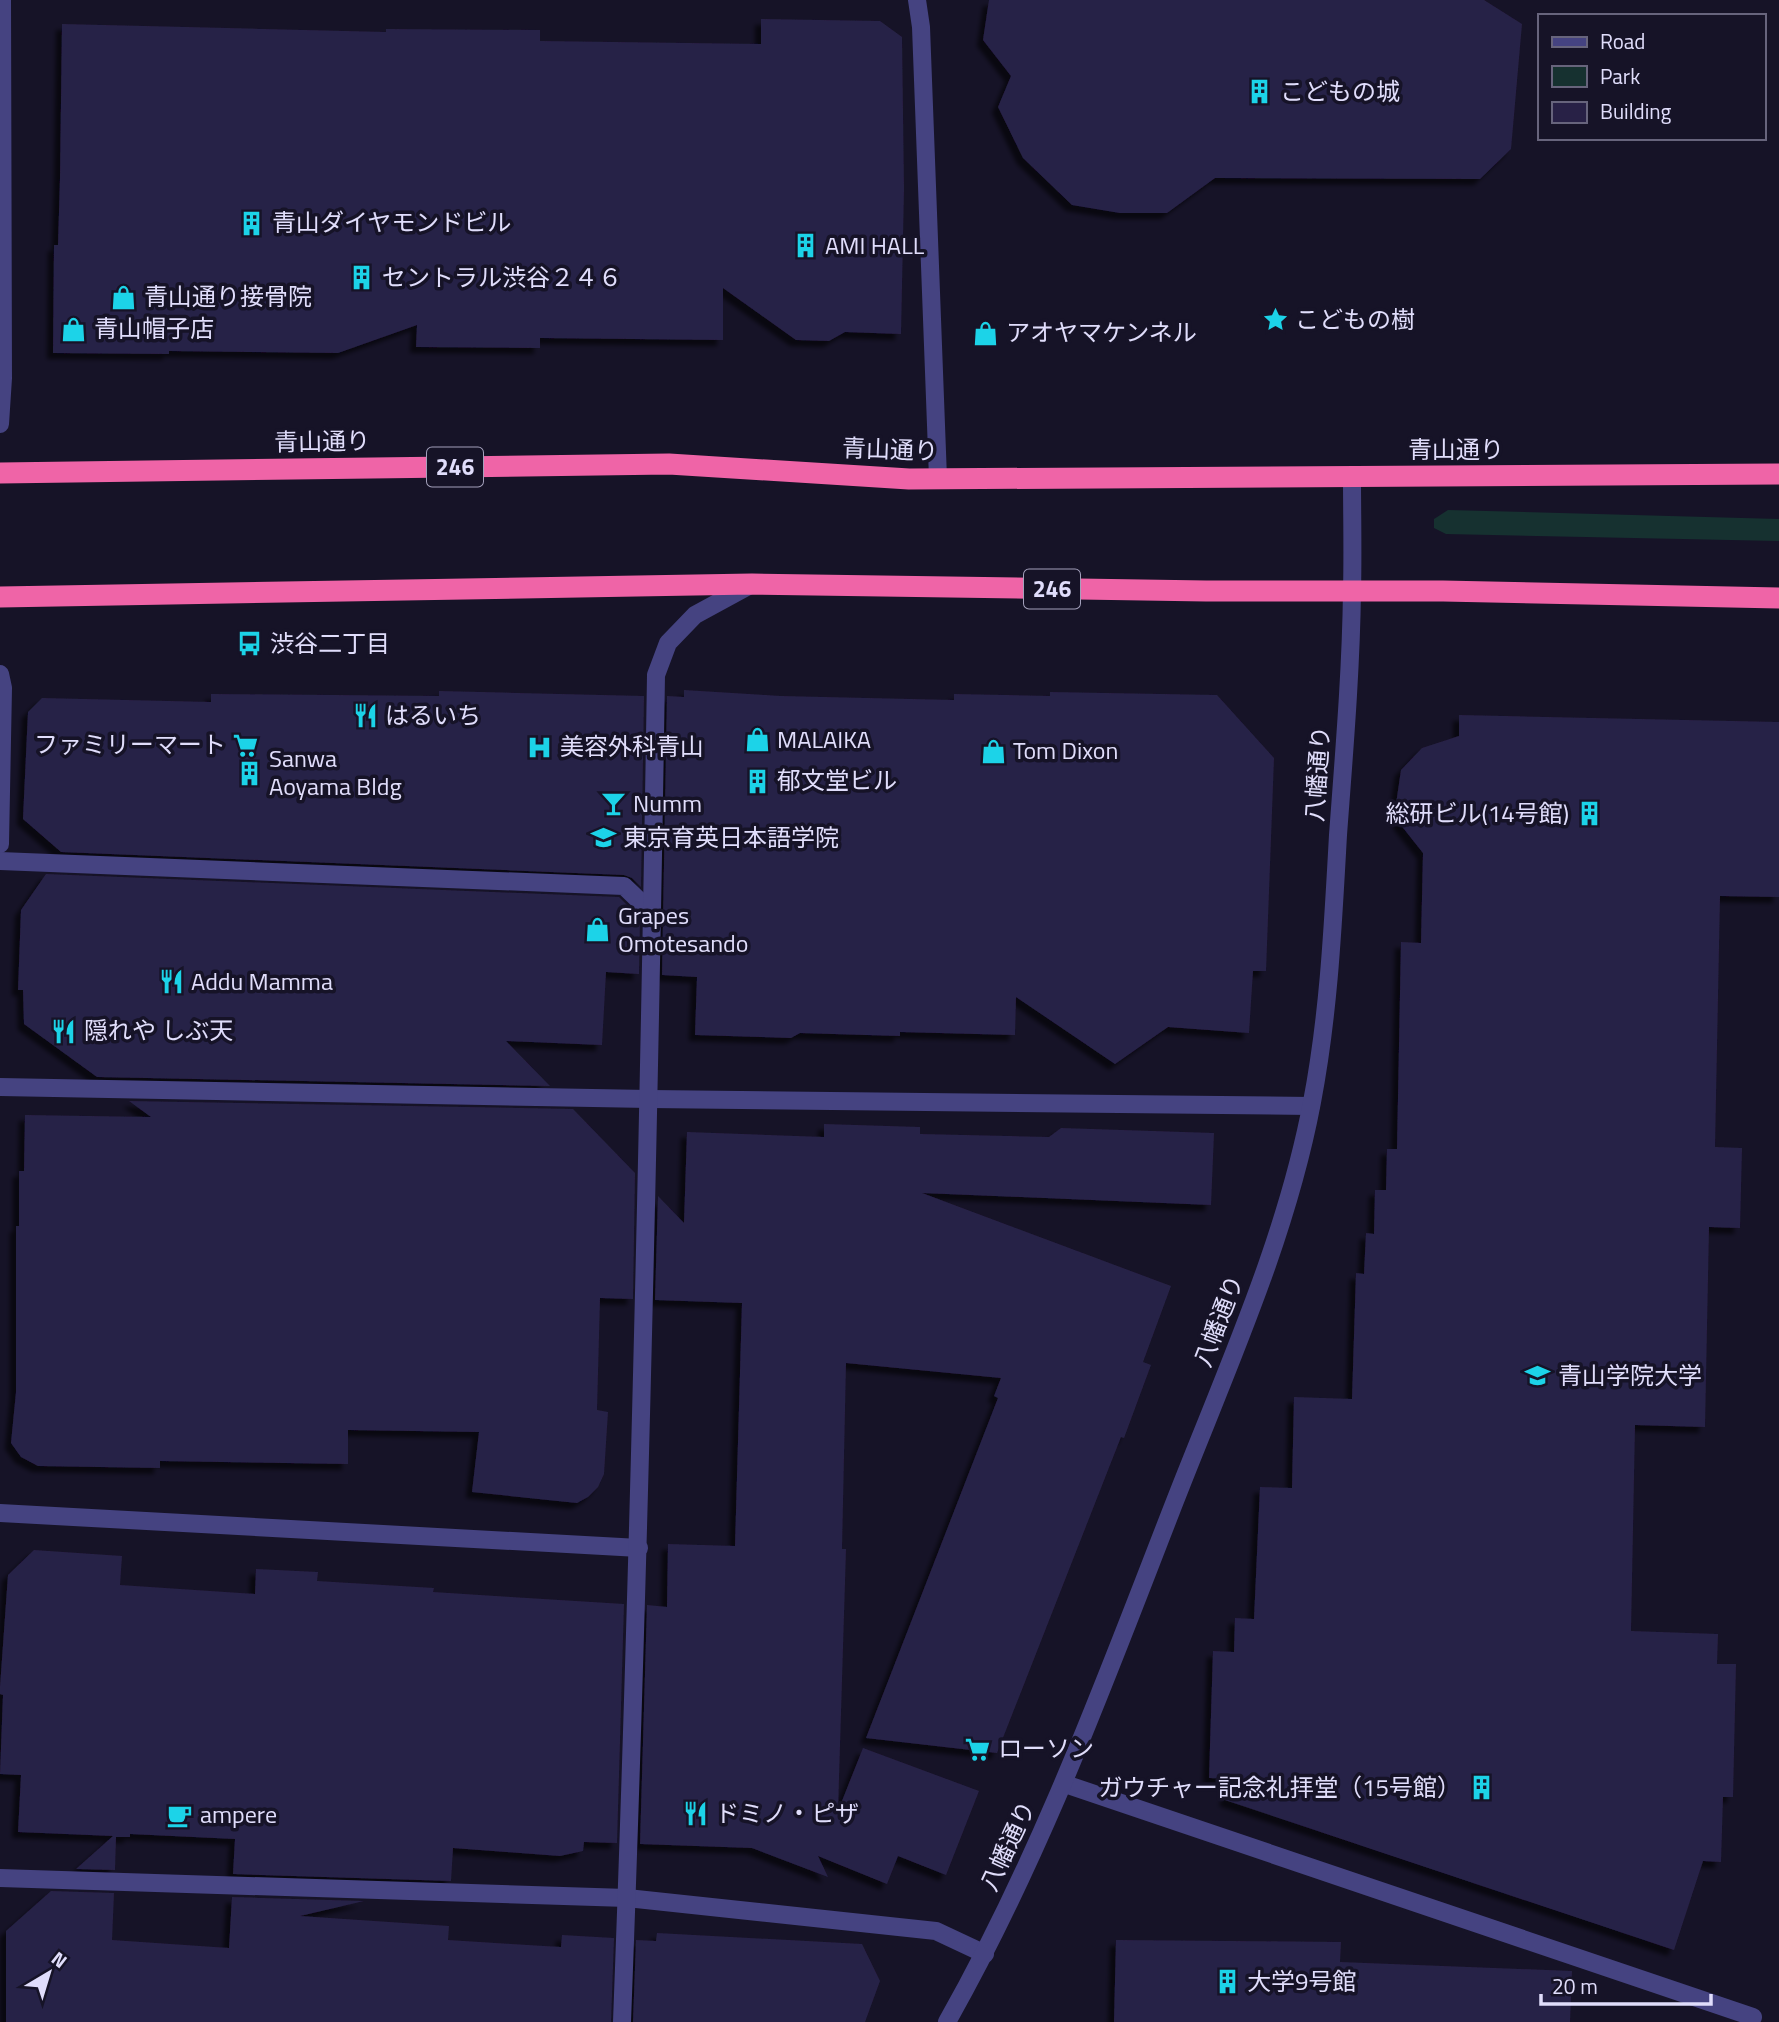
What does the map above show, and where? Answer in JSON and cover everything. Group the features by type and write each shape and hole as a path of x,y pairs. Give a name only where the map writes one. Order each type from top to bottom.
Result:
{"highway":[{"name":"青山通り","path":"0,473 669,464 909,479 1779,474"},
{"name":"246","path":"0,597 752,584 1206,591 1352,590 1779,598"}],"street":[{"path":"0,424 3,378 2,0"},
{"path":"916,0 921,27 938,478"},
{"name":"八幡通り","path":"947,2022 985,1954 1065,1784 1257,1291 1289,1202 1322,1044 1329,973 1352,590 1352,477"},
{"path":"622,2022 639,1548 656,675 668,643 695,615 752,584"},
{"path":"0,674 3,688 0,844"},
{"path":"0,861 624,886 652,913"},
{"path":"0,1087 649,1099 1311,1105"},
{"path":"0,1513 639,1548"},
{"path":"1065,1784 1753,2017"},
{"path":"0,1878 627,1898 936,1931 985,1954"}],"green space":[{"path":"1448,510 1779,519 1779,541 1446,534 1434,528 1434,519"}],"building":[{"name":"こどもの城","path":"989,0 1484,0 1522,24 1511,149 1480,179 1215,178 1167,213 1120,213 1072,205 1023,158 998,107 1011,76 983,40"},
{"path":"761,19 880,21 902,37 904,189 901,334 845,332 829,341 796,340 723,288 723,340 540,338 540,348 416,347 417,325 338,353 53,353 54,245 58,245 60,178 62,24 386,32 386,29 540,30 540,41 761,44"},
{"path":"684,690 781,696 954,700 954,694 1050,696 1050,692 1217,695 1274,758 1266,971 1253,971 1249,1033 1168,1027 1115,1064 1016,997 1015,1035 800,1033 791,1038 695,1035 697,977 662,975 667,696 684,697"},
{"path":"439,691 644,696 641,887 632,878 624,875 61,852 23,819 28,712 42,698 211,702 211,694 439,696"},
{"name":"青山学院大学","path":"1459,715 1779,722 1779,897 1720,896 1715,1147 1742,1148 1740,1228 1709,1227 1705,1427 1635,1425 1631,1631 1718,1634 1717,1664 1736,1664 1733,1797 1723,1797 1721,1862 1703,1861 1674,1950 1225,1800 1232,1779 1209,1778 1213,1651 1234,1652 1235,1618 1254,1619 1260,1487 1292,1488 1294,1397 1352,1399 1356,1273 1364,1274 1366,1233 1374,1234 1375,1190 1386,1190 1387,1149 1397,1149 1401,942 1421,943 1423,853 1400,824 1396,804 1401,770 1422,748 1459,736"},
{"path":"46,874 619,897 640,918 639,974 606,972 602,1045 506,1041 550,1086 97,1077 24,1024 23,990 18,990 21,910"},
{"path":"129,1101 573,1109 635,1173 633,1299 600,1298 597,1410 608,1412 604,1474 598,1487 577,1503 472,1492 479,1432 348,1430 348,1464 160,1461 160,1468 38,1466 21,1457 11,1443 16,1392 16,1226 19,1226 19,1171 24,1171 25,1115 151,1117"},
{"path":"824,1124 920,1127 920,1134 1049,1137 1061,1128 1214,1133 1211,1205 922,1193 1171,1286 1143,1362 1151,1365 1124,1438 1121,1437 997,1753 866,1738 998,1398 994,1396 1001,1378 846,1363 842,1549 846,1549 838,1811 863,1748 979,1791 946,1875 898,1856 887,1884 818,1856 828,1877 752,1848 640,1844 647,1605 667,1607 668,1544 735,1546 742,1303 655,1300 658,1196 684,1223 687,1132 824,1137"},
{"path":"34,1550 122,1556 120,1585 255,1594 256,1569 318,1572 317,1581 434,1588 433,1592 624,1604 617,1843 584,1842 583,1851 560,1856 453,1848 451,1881 233,1874 235,1839 130,1834 130,1837 116,1837 115,1870 76,1869 113,1836 18,1832 21,1775 0,1774 3,1695 0,1694 0,1687 8,1575"},
{"path":"51,1891 114,1893 112,1940 229,1948 232,1897 364,1901 300,1916 449,1926 448,1940 561,1947 562,1935 614,1938 611,2022 6,2022 6,1931"},
{"path":"657,1933 862,1944 880,1981 865,2022 633,2022 636,1940 656,1941"},
{"path":"1116,1940 1341,1942 1340,1962 1572,1971 1570,2022 1114,2022"}],"place":[{"name":"こどもの城","path":"1260,92"},
{"name":"青山ダイヤモンドビル","path":"252,223"},
{"name":"AMI HALL","path":"805,246"},
{"name":"セントラル渋谷２４６","path":"362,278"},
{"name":"青山通り接骨院","path":"124,297"},
{"name":"こどもの樹","path":"1275,320"},
{"name":"青山帽子店","path":"74,329"},
{"name":"アオヤマケンネル","path":"986,333"},
{"name":"渋谷二丁目","path":"250,644"},
{"name":"はるいち","path":"365,716"},
{"name":"MALAIKA","path":"757,740"},
{"name":"ファミリーマート","path":"246,745"},
{"name":"美容外科青山","path":"540,747"},
{"name":"Tom Dixon","path":"993,751"},
{"name":"Sanwa Aoyama Bldg","path":"249,773"},
{"name":"郁文堂ビル","path":"757,781"},
{"name":"Numm","path":"613,804"},
{"name":"総研ビル(14号館)","path":"1589,814"},
{"name":"東京育英日本語学院","path":"603,838"},
{"name":"Grapes Omotesando","path":"598,930"},
{"name":"Addu Mamma","path":"171,982"},
{"name":"隠れや しぶ天","path":"64,1031"},
{"name":"青山学院大学","path":"1538,1376"},
{"name":"ローソン","path":"978,1749"},
{"name":"ガウチャー記念礼拝堂（15号館）","path":"1481,1788"},
{"name":"ドミノ・ピザ","path":"695,1814"},
{"name":"ampere","path":"180,1815"},
{"name":"大学9号館","path":"1227,1982"}]}
